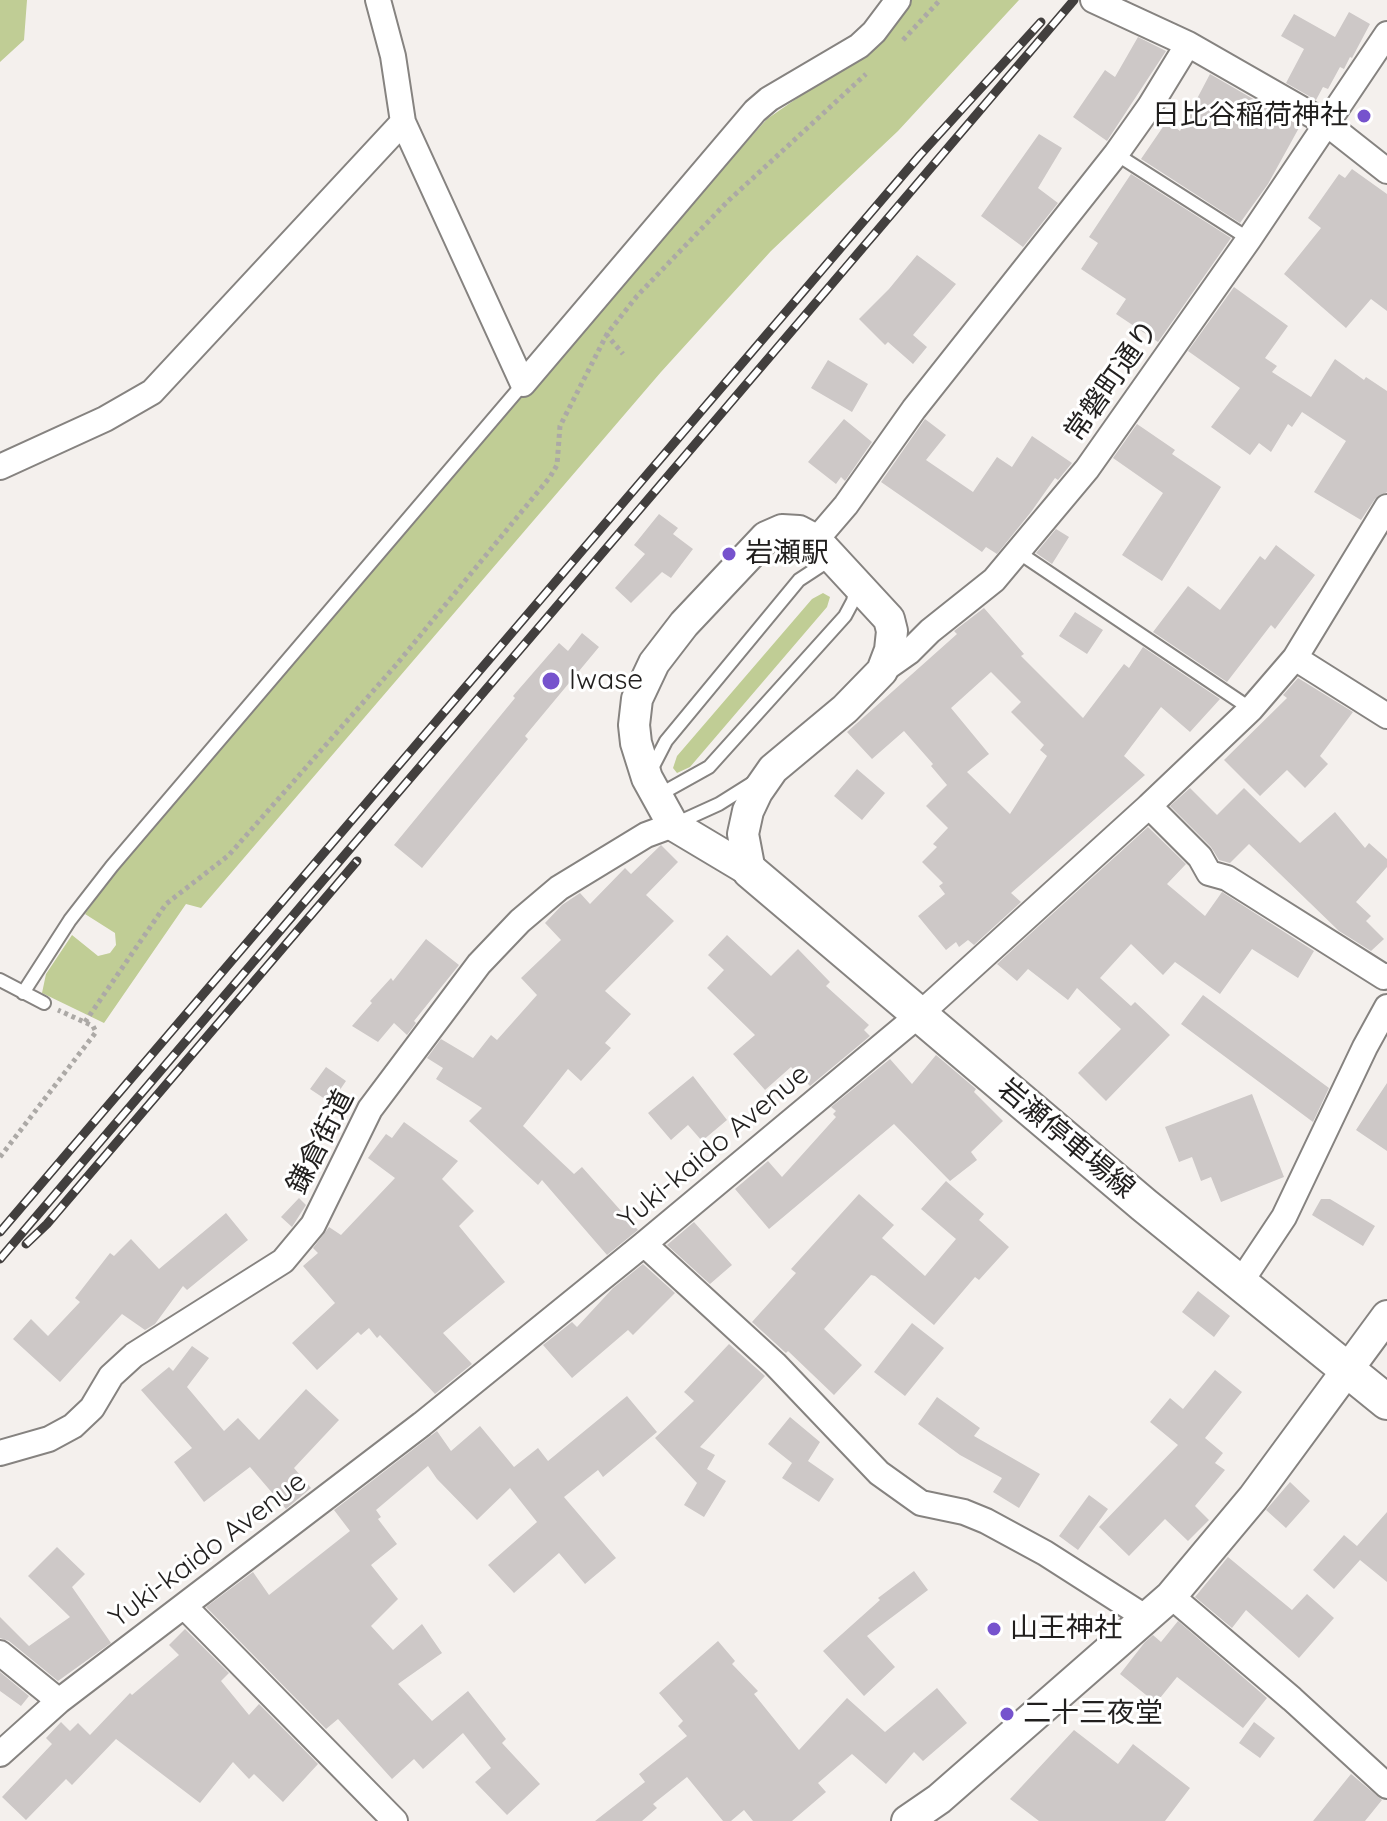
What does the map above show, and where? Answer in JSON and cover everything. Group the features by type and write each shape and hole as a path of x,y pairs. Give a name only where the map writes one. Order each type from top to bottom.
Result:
{"main road":[{"name":"岩瀬停車場線","path":"750,871 1144,1205 1387,1402"}],"street":[{"path":"378,0 393,56 403,122 523,384 755,111 769,99 859,46 898,0"},
{"path":"1093,0 1188,44 1326,123 1387,171"},
{"path":"1249,239 1387,34"},
{"path":"825,549 846,505 914,409 1116,154 1188,44"},
{"path":"0,467 105,419 152,392 403,122"},
{"name":"常磐町通り","path":"882,671 994,580 1018,552 1087,469 1249,239"},
{"name":"Yuki-kaido Avenue","path":"0,1754 59,1701 422,1424 920,1014 1251,709 1295,658 1387,507"},
{"path":"750,871 673,825 651,787 636,743 634,725 637,699 654,663 684,624 766,537 782,530 799,531 825,549 889,619 930,631"},
{"path":"750,871 743,834 748,811 773,769 845,709 882,671 890,650 892,631 889,619"},
{"path":"1295,658 1387,716"},
{"path":"1149,806 1200,857 1209,873 1227,878 1384,977 1387,976"},
{"name":"鎌倉街道","path":"0,1453 49,1439 73,1426 92,1408 111,1376 134,1355 283,1261 313,1225 370,1109 479,964 520,921 559,888 646,835 673,825"},
{"path":"1240,1283 1284,1217 1387,1007"},
{"path":"644,1244 775,1364 879,1473 921,1503 964,1512 986,1521 1045,1553 1145,1617"},
{"path":"907,1821 939,1799 1171,1596 1253,1498 1387,1316"},
{"path":"1171,1596 1292,1699 1387,1786"},
{"path":"184,1606 395,1821"},
{"path":"0,1653 59,1701"}],"lane":[{"path":"1116,154 1249,239"},
{"path":"23,993 70,920 112,866 523,384"},
{"path":"651,787 666,741 825,549"},
{"path":"1018,552 1251,709"},
{"path":"651,787 709,767 845,616 853,601 856,585"},
{"path":"673,825 719,804 773,769"},
{"path":"0,980 44,1003"}],"path":[{"path":"902,41 940,0"},
{"path":"85,1022 166,904 229,855 396,665 550,477 557,465 560,426 607,334 689,240 868,72"},
{"path":"0,1157 96,1032 93,1026 44,1003"}],"green space":[{"path":"0,0 27,0 24,40 0,62"},
{"path":"910,0 1019,0 898,131 771,251 661,372 201,908 186,904 104,1023 42,993 46,974 72,935 98,956 110,953 116,945 115,933 85,914 117,870 583,325 767,119 880,41"},
{"path":"823,593 830,597 827,607 690,767 677,773 673,768 677,756 812,599"}],"building":[{"path":"1349,12 1370,24 1352,58 1344,69 1340,67 1328,89 1323,87 1316,100 1286,83 1304,49 1281,36 1294,14 1335,37"},
{"path":"1138,37 1166,51 1107,141 1073,117 1105,70 1115,77"},
{"path":"1210,74 1300,126 1268,184 1240,223 1141,159 1167,121 1180,131"},
{"path":"1039,134 1062,148 1038,188 1058,203 1023,247 981,216"},
{"path":"1352,169 1387,194 1387,311 1371,299 1346,328 1284,274 1321,228 1308,218 1339,174 1345,178"},
{"path":"1131,174 1231,238 1158,342 1116,314 1126,299 1081,269 1098,243 1089,237"},
{"path":"917,255 956,284 913,335 927,347 913,364 888,342 885,345 859,319"},
{"path":"1234,287 1288,326 1265,358 1277,366 1272,372 1311,397 1335,359 1364,380 1366,377 1387,391 1387,492 1375,499 1361,520 1314,492 1346,441 1302,412 1292,427 1288,424 1271,452 1259,443 1250,455 1211,427 1240,388 1188,351"},
{"path":"828,360 868,384 852,412 811,388"},
{"path":"844,419 872,442 845,481 841,477 836,484 808,462"},
{"path":"925,419 946,435 926,460 973,492 997,457 1012,467 1032,436 1072,463 1058,480 1055,478 997,554 986,547 982,552 881,482"},
{"path":"1137,424 1175,450 1172,454 1221,487 1162,581 1122,555 1163,493 1113,458"},
{"path":"659,514 678,528 673,534 693,549 671,578 662,572 631,603 615,588 645,554 634,545"},
{"path":"1056,529 1069,537 1052,564 1036,553"},
{"path":"1276,545 1315,575 1275,629 1271,625 1227,682 1153,632 1188,586 1220,610 1260,556 1265,560"},
{"path":"984,608 1024,654 1021,656 1083,718 1124,664 1129,668 1143,647 1220,699 1190,732 1161,707 1124,756 1145,775 1011,893 1021,902 974,945 968,940 959,947 956,942 946,950 918,916 945,894 939,886 943,883 922,862 937,847 933,844 948,828 926,806 947,785 904,731 872,759 847,732 957,634 954,631","holes":["991,672 1021,702 1011,712 1044,745 1040,750 1047,756 1010,814 967,772 989,754 951,708"]},
{"path":"1075,612 1103,630 1087,654 1059,636"},
{"path":"582,633 599,647 422,868 394,845 559,643 568,651"},
{"path":"1298,678 1353,712 1320,756 1328,764 1305,788 1287,770 1260,796 1224,760 1287,698 1283,695"},
{"path":"857,769 885,793 862,820 834,796"},
{"path":"1190,788 1217,815 1244,788 1300,843 1335,812 1365,848 1369,843 1387,859 1387,867 1356,902 1371,916 1366,921 1384,939 1371,951 1339,931 1249,844 1230,863 1219,860 1211,847 1170,806"},
{"path":"1148,827 1186,864 1167,884 1205,916 1222,892 1314,951 1298,978 1252,949 1220,994 1175,962 1163,975 1131,944 1100,978 1131,1006 1135,1002 1170,1035 1106,1101 1078,1073 1121,1029 1077,988 1068,1000 1028,969 1017,981 997,964"},
{"path":"661,845 678,862 646,895 674,921 605,991 631,1014 605,1043 611,1048 581,1081 568,1069 523,1126 574,1174 582,1167 638,1230 607,1255 542,1180 538,1185 469,1121 482,1108 436,1079 443,1068 427,1058 441,1039 473,1058 491,1035 497,1040 537,995 521,978 561,940 545,923 562,905 580,893 590,904 625,868 631,874"},
{"path":"727,935 771,976 798,949 830,982 826,986 869,1025 864,1030 870,1036 810,1086 791,1067 765,1090 733,1054 755,1035 707,988 724,970 708,955"},
{"path":"426,939 459,965 414,1021 416,1023 407,1035 394,1023 378,1042 352,1026 372,1003 370,1001 391,978 393,981"},
{"path":"1203,995 1329,1088 1313,1122 1181,1024"},
{"path":"936,1055 976,1089 974,1092 1003,1121 971,1152 977,1160 950,1181 894,1124 769,1229 735,1189 768,1161 782,1177 836,1117 833,1114 836,1111 831,1107 890,1059 912,1084"},
{"path":"326,1067 346,1081 331,1103 310,1089"},
{"path":"693,1076 727,1120 702,1141 688,1125 671,1140 648,1113"},
{"path":"1387,1083 1387,1151 1356,1130"},
{"path":"1252,1094 1284,1177 1221,1202 1211,1177 1201,1181 1192,1157 1179,1162 1165,1127"},
{"path":"404,1122 458,1161 442,1179 474,1211 459,1226 505,1282 443,1333 472,1364 435,1394 380,1335 377,1338 369,1328 361,1335 358,1332 317,1370 292,1343 335,1303 303,1266 318,1253 313,1248 329,1227 341,1235 395,1178 368,1158 386,1134 392,1138"},
{"path":"946,1181 984,1214 979,1220 1009,1247 979,1280 975,1277 934,1325 871,1275 824,1329 862,1365 834,1395 752,1322 796,1273 791,1269 859,1194 894,1225 882,1238 925,1276 956,1239 921,1209"},
{"path":"299,1198 306,1205 292,1227 281,1217"},
{"path":"1321,1199 1330,1199 1375,1226 1363,1246 1312,1215"},
{"path":"226,1213 248,1240 187,1290 183,1286 155,1324 145,1330 122,1314 60,1382 13,1339 31,1319 48,1336 80,1302 75,1298 110,1253 114,1256 131,1239 159,1269"},
{"path":"694,1222 732,1265 710,1284 667,1245"},
{"path":"643,1264 675,1293 633,1335 628,1330 572,1378 543,1345 572,1322 577,1327 613,1288"},
{"path":"1198,1291 1230,1316 1214,1337 1182,1312"},
{"path":"912,1323 944,1348 905,1396 874,1372"},
{"path":"729,1344 765,1376 700,1447 715,1455 707,1469 726,1481 704,1517 684,1505 697,1483 655,1438 694,1401 684,1392"},
{"path":"192,1346 209,1358 187,1387 224,1431 238,1418 259,1440 306,1389 339,1420 294,1468 311,1488 286,1509 250,1467 204,1502 174,1462 192,1448 141,1390 169,1367 173,1371"},
{"path":"1215,1370 1242,1392 1205,1438 1223,1453 1215,1463 1225,1470 1195,1506 1209,1520 1188,1541 1165,1519 1129,1556 1099,1527 1178,1445 1150,1422 1170,1398 1183,1409"},
{"path":"627,1396 657,1432 603,1477 598,1470 564,1497 616,1558 585,1584 559,1553 514,1593 488,1565 537,1522 510,1488 477,1520 428,1466 376,1510 381,1517 378,1519 397,1544 371,1565 398,1599 371,1626 393,1650 422,1624 442,1653 398,1684 432,1721 468,1691 506,1739 502,1743 540,1784 507,1815 475,1782 491,1768 463,1733 423,1769 414,1759 392,1779 338,1719 326,1729 206,1607 253,1572 269,1595 350,1531 334,1510 437,1431 451,1451 480,1426 514,1467 538,1448 548,1461"},
{"path":"937,1397 980,1428 974,1436 1040,1474 1019,1508 993,1492 1002,1478 960,1455 918,1424"},
{"path":"790,1417 820,1442 808,1461 834,1479 819,1502 782,1478 792,1463 768,1444"},
{"path":"1290,1482 1310,1501 1286,1528 1266,1510"},
{"path":"1089,1495 1108,1509 1078,1550 1059,1536"},
{"path":"1387,1512 1387,1582 1360,1560 1334,1589 1313,1570 1344,1535 1357,1546"},
{"path":"57,1547 85,1574 72,1587 111,1643 58,1681 9,1641 0,1638 0,1617 29,1646 70,1617 28,1576"},
{"path":"1228,1557 1292,1610 1307,1594 1334,1618 1299,1658 1246,1610 1232,1628 1195,1597"},
{"path":"914,1571 928,1590 867,1636 895,1667 864,1696 823,1651 880,1600 878,1598"},
{"path":"1178,1621 1267,1698 1243,1728 1177,1677 1156,1703 1120,1674 1145,1642 1153,1635 1161,1642"},
{"path":"185,1629 229,1673 221,1681 249,1715 259,1704 318,1764 283,1802 254,1774 249,1779 233,1762 200,1803 116,1739 72,1785 66,1779 26,1820 2,1797 52,1744 46,1738 61,1722 70,1731 78,1723 90,1735 130,1693 132,1695 179,1655 169,1645"},
{"path":"718,1641 735,1661 732,1664 758,1691 754,1694 799,1750 847,1698 885,1732 937,1688 967,1723 923,1761 914,1752 886,1784 852,1754 818,1783 826,1792 792,1821 753,1821 744,1810 731,1821 723,1821 687,1777 653,1804 657,1808 642,1821 595,1821 645,1782 639,1774 687,1736 678,1726 683,1721 659,1693"},
{"path":"0,1672 29,1696 21,1706 0,1691"},
{"path":"1254,1722 1275,1738 1260,1758 1239,1743"},
{"path":"1074,1730 1118,1764 1133,1744 1190,1788 1165,1821 1039,1821 1010,1799"},
{"path":"1351,1774 1382,1800 1365,1821 1313,1821"}],"railway":[{"path":"0,1259 1074,0"},
{"path":"0,1232 920,155 1041,22"},
{"path":"26,1244 47,1224 357,861"}],"place":[{"name":"日比谷稲荷神社","path":"1364,116"},
{"name":"岩瀬駅","path":"729,554"},
{"name":"Iwase","path":"551,681"},
{"name":"山王神社","path":"994,1629"},
{"name":"二十三夜堂","path":"1007,1714"}]}
